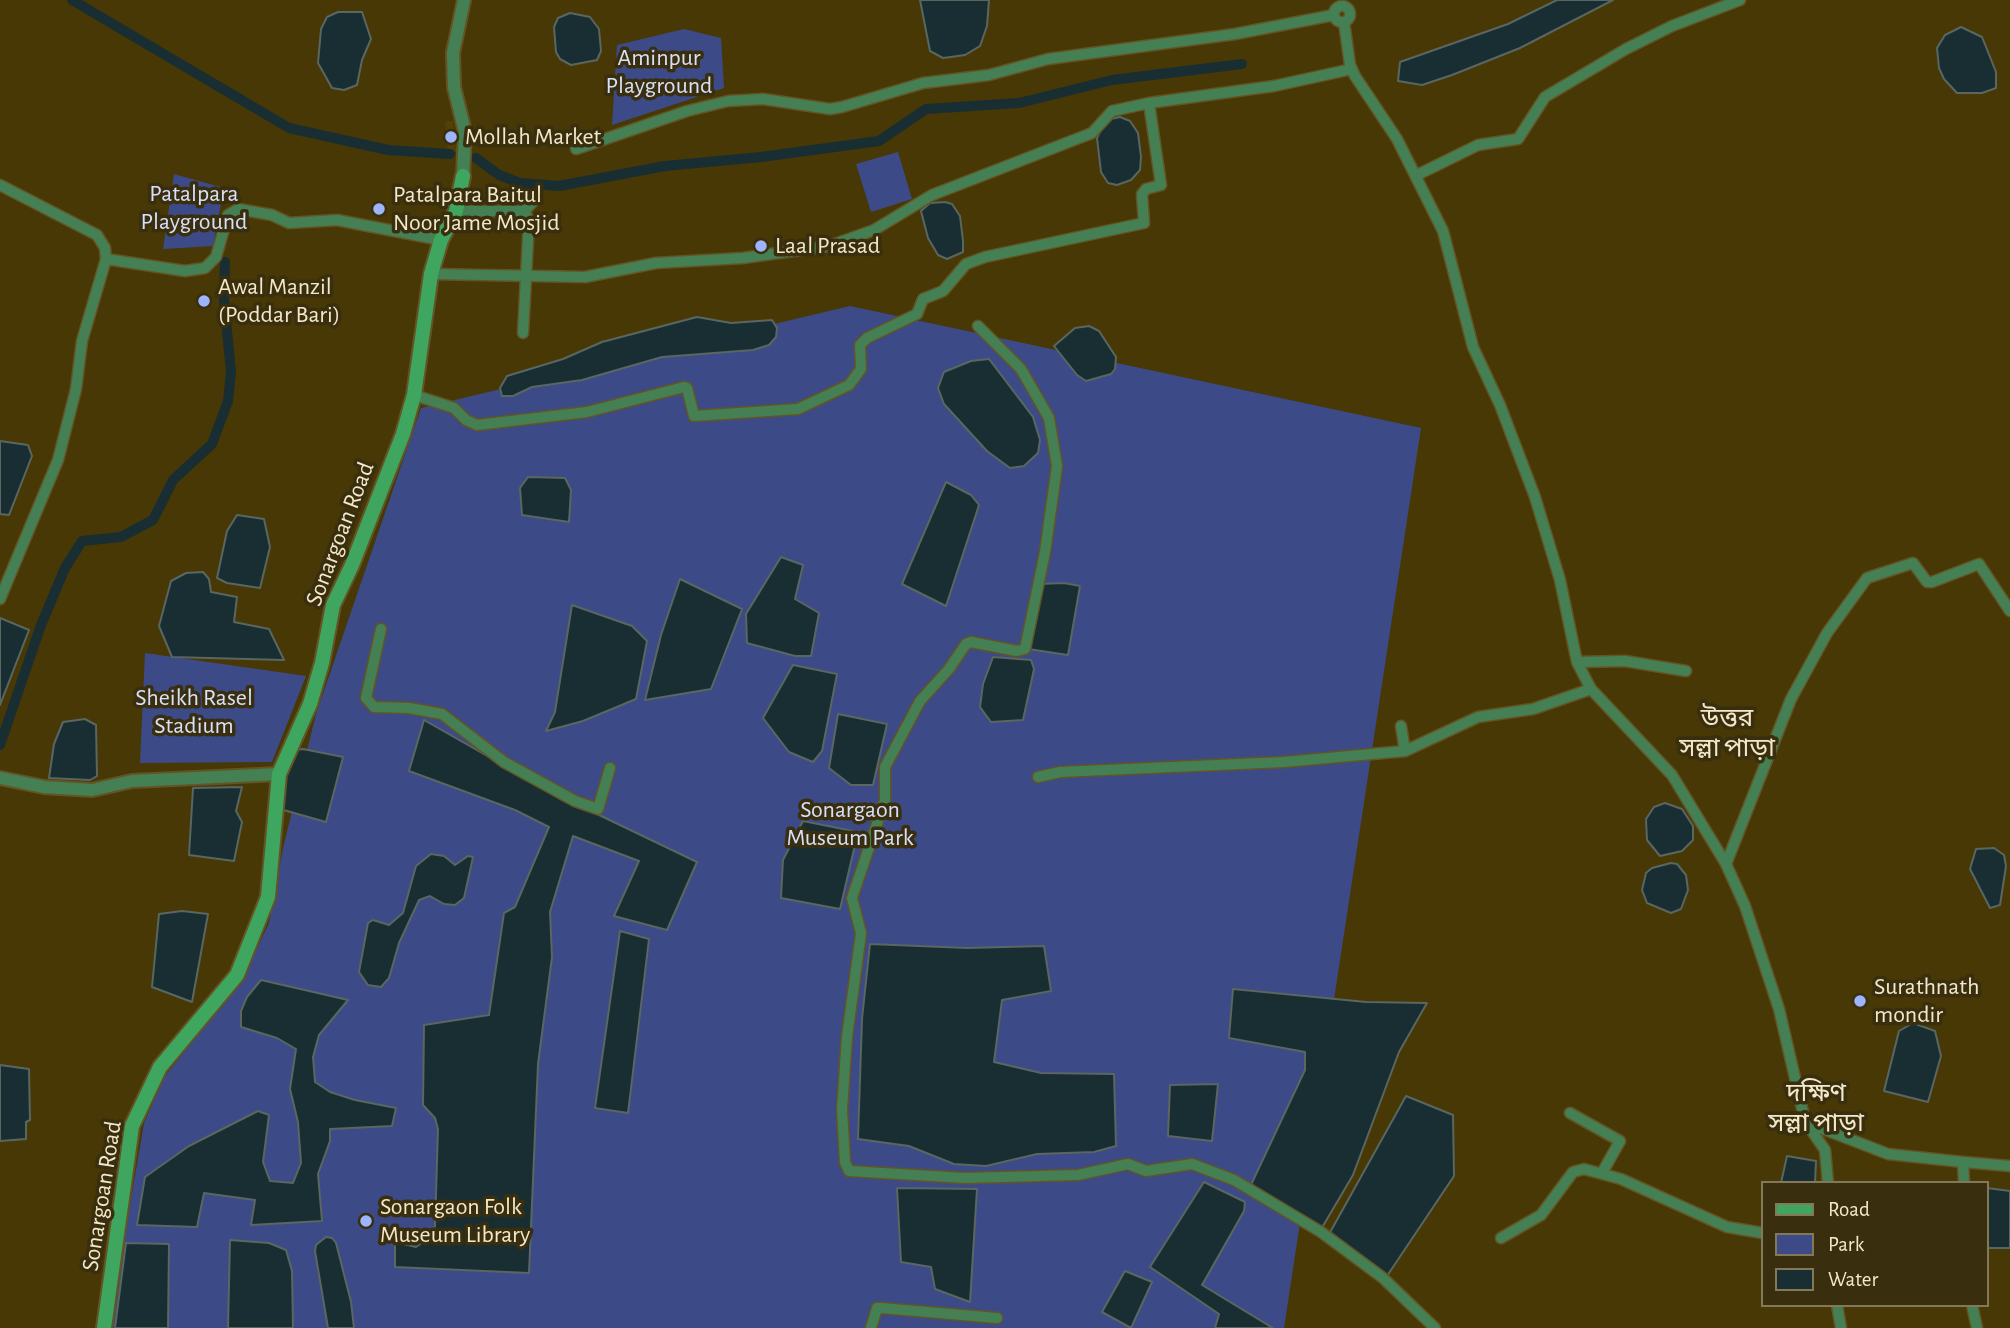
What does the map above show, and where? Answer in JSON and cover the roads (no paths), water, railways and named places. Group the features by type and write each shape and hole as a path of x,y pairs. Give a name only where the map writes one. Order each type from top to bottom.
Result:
{"main road":[{"name":"Sonargoan Road","path":"104,1328 132,1126 160,1067 237,975 268,897 279,775 310,704 322,663 333,605 352,565 403,434 414,395 431,274 441,240 456,211 463,176"}],"street":[{"path":"463,176 465,132 454,87 453,53 464,0"},
{"path":"1417,175 1478,145 1518,139 1545,97 1626,49 1672,26 1740,0"},
{"path":"576,149 687,111 728,102 763,99 830,109 923,83 989,75 1048,59 1235,33 1338,7 1348,8 1350,13 1344,22 1352,68 1417,175 1443,231 1473,347 1500,405 1535,497 1560,580 1577,662 1591,689 1672,775 1726,864 1745,906 1779,1009 1805,1121 1825,1150 1828,1181"},
{"path":"431,274 584,277 656,263 743,258 829,246 874,230 932,195 1092,133 1112,111 1149,103 1274,86 1352,68"},
{"path":"414,395 454,408 466,421 477,425 587,412 684,387 687,388 694,416 798,409 849,385 861,369 860,345 867,338 917,314 923,299 943,290 966,264 985,257 1144,223 1142,194 1146,189 1161,185 1149,103"},
{"path":"0,185 97,234 105,248 106,259 82,341 76,389 58,460 0,599"},
{"path":"456,211 524,211 535,200"},
{"path":"106,259 185,271 205,268 216,257 228,215 238,209 272,215 289,223 337,220 441,240"},
{"path":"523,332 529,220 524,211"},
{"path":"978,326 1021,369 1049,418 1057,466 1045,552 1025,649 1017,651 971,642 966,644 949,669 920,701 884,767 884,800 852,898 861,933 846,1049 842,1110 845,1162 849,1171 965,1178 1077,1175 1128,1164 1146,1171 1192,1164 1234,1180 1321,1232 1382,1278 1436,1328"},
{"path":"1726,864 1791,699 1827,633 1867,578 1913,563 1927,582 1932,582 1979,564 2010,611"},
{"path":"381,629 366,698 374,707 409,708 442,714 504,762 575,801 598,810 610,768"},
{"path":"1577,662 1625,661 1686,671"},
{"path":"1038,776 1060,772 1284,762 1405,751 1478,717 1533,709 1591,689"},
{"path":"1401,726 1405,751"},
{"path":"3,779 44,787 92,790 132,781 279,775"},
{"path":"1570,1113 1620,1141 1602,1173"},
{"path":"1805,1121 1888,1154 2010,1166"},
{"path":"1963,1162 1964,1181"},
{"path":"1501,1238 1541,1215 1573,1172 1584,1169 1602,1173 1727,1227 1762,1233"},
{"path":"1837,1307 1841,1328"},
{"path":"1972,1307 1977,1328"},
{"path":"871,1328 877,1308 997,1318"}],"water":[{"path":"920,0 989,0 987,26 980,46 965,55 943,58 930,51"},
{"path":"1557,0 1613,0 1520,48 1452,75 1422,85 1398,81 1400,62 1508,24"},
{"path":"338,12 362,12 371,39 362,60 357,85 344,90 332,88 318,63 321,29 327,17"},
{"path":"570,13 590,17 599,29 601,51 597,60 571,65 560,59 556,52 554,27 558,18"},
{"path":"1961,27 1982,37 1996,72 1996,88 1982,93 1957,93 1944,79 1939,68 1937,48 1945,35"},
{"path":"1120,117 1130,121 1138,133 1141,157 1140,170 1131,180 1117,185 1108,183 1101,172 1097,138 1103,125"},
{"path":"930,203 952,204 960,216 963,241 963,252 947,259 938,255 928,238 921,211"},
{"path":"697,317 731,323 772,320 777,328 776,337 769,345 753,350 662,357 582,380 532,387 513,396 502,396 500,388 507,376 563,359 602,342"},
{"path":"1089,326 1099,331 1116,357 1115,369 1111,374 1086,381 1077,375 1054,346 1075,328"},
{"path":"989,359 1033,417 1040,440 1038,453 1024,466 1010,468 987,451 944,404 938,388 944,372 971,361"},
{"path":"0,441 28,445 32,456 9,515 0,514"},
{"path":"528,477 565,478 571,490 569,522 522,515 520,488"},
{"path":"946,482 971,495 979,505 946,606 902,584"},
{"path":"237,515 264,519 270,547 260,588 227,583 217,578 227,531"},
{"path":"781,557 803,565 795,599 819,613 811,656 795,656 747,643 746,614"},
{"path":"203,572 209,579 211,592 237,597 234,622 269,629 284,660 172,657 159,626 171,581 186,573"},
{"path":"680,579 742,609 711,689 645,700 661,635"},
{"path":"1064,583 1080,586 1068,655 1028,649 1039,584"},
{"path":"572,605 632,626 647,641 636,699 583,721 546,731 555,712"},
{"path":"0,618 29,630 0,705"},
{"path":"993,657 1031,660 1034,669 1023,720 991,722 980,707 983,684"},
{"path":"793,665 837,674 822,751 813,762 789,752 763,718"},
{"path":"838,714 887,724 873,785 851,785 829,768"},
{"path":"85,719 96,725 97,776 90,780 49,778 54,744 63,722"},
{"path":"424,720 547,790 697,862 667,930 614,916 639,861 573,836 550,912 552,957 538,1064 529,1273 395,1267 395,1242 416,1247 432,1236 435,1226 438,1129 435,1118 423,1105 424,1025 489,1015 504,913 515,907 549,827 515,810 409,771"},
{"path":"303,749 343,757 326,822 280,809 284,778 294,750"},
{"path":"242,787 236,811 242,822 234,861 189,855 193,788"},
{"path":"1665,803 1682,809 1693,826 1693,840 1682,851 1660,856 1647,840 1646,819 1654,807"},
{"path":"803,821 858,832 840,909 781,898 783,860"},
{"path":"1994,848 2004,855 2006,866 2000,905 1990,908 1970,869 1976,849"},
{"path":"431,854 444,856 455,865 468,856 473,857 464,898 455,905 444,904 430,896 419,900 399,943 389,978 381,987 368,985 359,972 368,923 373,920 389,925 403,913 416,866"},
{"path":"1677,864 1686,875 1688,890 1681,909 1671,913 1647,903 1642,890 1646,873 1652,868"},
{"path":"182,911 208,914 192,1002 152,987 159,914"},
{"path":"620,931 649,939 628,1113 595,1108"},
{"path":"870,944 967,948 1044,946 1051,991 1002,1000 994,1062 1041,1073 1114,1074 1116,1146 1094,1152 1037,1154 986,1166 954,1164 909,1146 858,1139 862,1019"},
{"path":"261,980 348,1000 319,1035 313,1057 315,1082 330,1092 396,1108 392,1126 330,1129 330,1141 318,1174 322,1221 251,1225 255,1200 204,1193 197,1227 137,1225 145,1177 189,1146 258,1111 269,1115 263,1162 270,1181 293,1183 301,1163 298,1122 290,1089 296,1049 277,1038 241,1027 241,1011 247,997"},
{"path":"1233,989 1366,1002 1427,1003 1399,1052 1353,1175 1320,1231 1250,1187 1305,1070 1305,1052 1229,1038"},
{"path":"1913,1023 1935,1031 1941,1056 1928,1102 1884,1091 1899,1031"},
{"path":"0,1065 29,1069 30,1120 26,1122 26,1139 0,1141"},
{"path":"1218,1084 1212,1141 1168,1136 1170,1085"},
{"path":"1406,1096 1453,1115 1454,1176 1387,1276 1328,1236"},
{"path":"1787,1156 1816,1161 1815,1181 1781,1181"},
{"path":"1204,1182 1245,1202 1244,1211 1202,1285 1273,1328 1215,1328 1219,1314 1150,1267"},
{"path":"897,1188 977,1189 970,1302 935,1289 931,1267 901,1262"},
{"path":"1989,1188 2010,1191 2010,1248 1989,1248"},
{"path":"326,1237 332,1238 336,1243 351,1302 354,1328 328,1328 315,1251 316,1245"},
{"path":"230,1240 269,1243 286,1250 292,1271 293,1328 228,1328"},
{"path":"126,1243 169,1244 168,1328 115,1328"},
{"path":"1125,1271 1152,1282 1131,1328 1102,1312"}],"waterway":[{"path":"72,0 289,128 388,150 450,154"},
{"path":"476,158 499,175 520,183 559,186 665,166 761,157 879,141 926,109 1019,103 1112,80 1242,64"},
{"path":"0,745 41,625 65,568 82,541 121,537 153,520 173,480 212,444 228,401 231,372 224,300 225,262"}],"place":[{"name":"Mollah Market","path":"451,137"},
{"name":"Patalpara Baitul Noor Jame Mosjid","path":"379,209"},
{"name":"Laal Prasad","path":"761,246"},
{"name":"Awal Manzil (Poddar Bari)","path":"204,301"},
{"name":"Surathnath mondir","path":"1860,1001"},
{"name":"Sonargaon Folk Museum Library","path":"366,1221"}],"district":[{"name":"উত্তর সল্লা পাড়া","path":"1727,733"},
{"name":"দক্ষিণ সল্লা পাড়া","path":"1816,1108"}],"park label":[{"name":"Aminpur Playground","path":"659,72"},
{"name":"Patalpara Playground","path":"194,208"},
{"name":"Sheikh Rasel Stadium","path":"194,712"},
{"name":"Sonargaon Museum Park","path":"850,824"}]}
